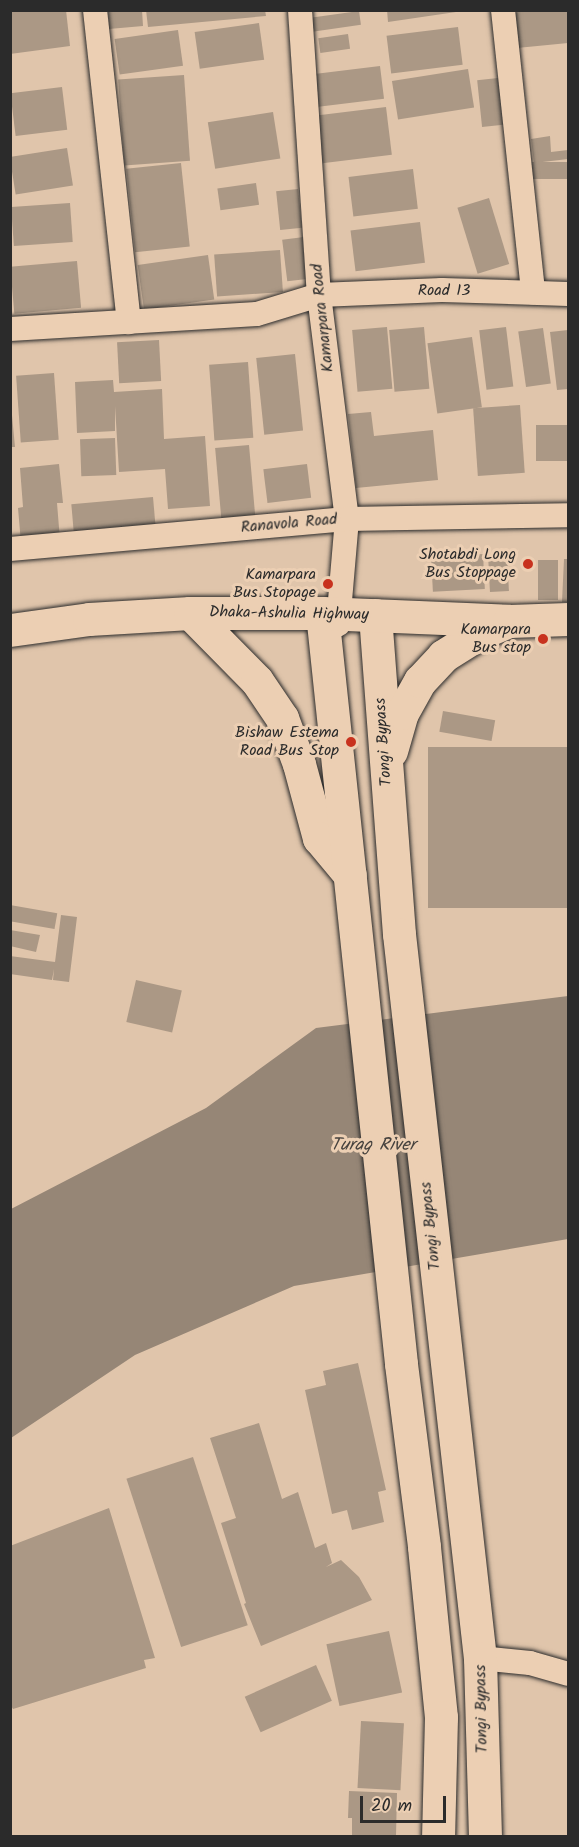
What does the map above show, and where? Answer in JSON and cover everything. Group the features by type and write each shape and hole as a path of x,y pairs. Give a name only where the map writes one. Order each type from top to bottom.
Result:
{"main road":[{"name":"Dhaka-Ashulia Highway","path":"10,630 89,619 190,613 330,619 375,615 509,621 568,620"},
{"path":"190,613 257,681 282,718 299,764 319,838 350,875"},
{"name":"Tongi Bypass","path":"375,615 399,934 480,1658 484,1836"},
{"path":"330,619 350,875 359,942 401,1364 424,1547 441,1717 438,1836"},
{"path":"386,770 402,713 420,681 443,656 476,635 509,621"}],"street":[{"path":"95,10 129,322"},
{"name":"Kamarpara Road","path":"300,10 319,295 347,519 330,619"},
{"path":"503,10 533,292"},
{"name":"Road 13","path":"10,329 257,314 319,295 442,290 568,294"},
{"name":"Ranavola Road","path":"10,549 347,519 568,515"},
{"path":"480,1658 530,1663 568,1674"}],"water":[{"name":"Turag River","path":"568,996 568,1239 294,1286 135,1355 11,1438 11,1209 206,1108 316,1028"}],"building":[{"path":"10,10 66,10 70,46 10,54"},
{"path":"108,10 142,10 143,26 109,29"},
{"path":"146,10 265,10 266,16 148,27"},
{"path":"387,10 456,10 456,12 388,22"},
{"path":"532,10 568,10 568,43 517,48 513,13"},
{"path":"359,11 361,25 312,32 310,18"},
{"path":"259,23 264,60 200,69 195,32"},
{"path":"458,27 463,65 391,73 387,36"},
{"path":"178,30 183,66 120,75 115,39"},
{"path":"348,34 350,49 320,53 318,38"},
{"path":"380,66 384,99 317,107 313,74"},
{"path":"468,69 474,108 398,120 392,81"},
{"path":"184,75 190,161 124,165 118,80"},
{"path":"507,77 512,124 482,127 477,80"},
{"path":"62,87 67,130 16,136 10,93"},
{"path":"386,107 392,155 322,163 317,116"},
{"path":"273,112 280,158 215,169 208,122"},
{"path":"550,136 551,152 568,150 568,159 534,163 531,139"},
{"path":"67,148 73,186 16,195 10,157"},
{"path":"527,162 568,162 568,179 527,179"},
{"path":"181,163 190,247 135,252 126,169"},
{"path":"413,169 418,209 353,217 348,177"},
{"path":"256,183 259,205 220,210 217,188"},
{"path":"298,189 302,228 280,230 276,191"},
{"path":"489,198 509,264 478,274 457,208"},
{"path":"70,203 73,242 14,246 11,207"},
{"path":"420,222 425,263 356,271 351,231"},
{"path":"304,237 309,279 287,281 282,240"},
{"path":"280,250 283,292 217,297 214,255"},
{"path":"208,255 214,300 144,309 138,265"},
{"path":"77,261 81,308 14,314 10,267"},
{"path":"387,327 392,389 358,392 352,330"},
{"path":"424,327 429,389 395,392 389,330"},
{"path":"506,327 513,387 487,390 479,330"},
{"path":"543,328 551,383 526,387 518,331"},
{"path":"568,330 568,389 557,390 550,332"},
{"path":"472,337 482,407 437,414 427,343"},
{"path":"159,340 161,381 119,383 117,342"},
{"path":"295,354 303,431 264,435 256,358"},
{"path":"248,362 253,438 214,441 209,365"},
{"path":"54,373 59,440 21,442 16,376"},
{"path":"113,380 114,392 162,389 164,439 205,436 210,506 168,509 165,469 119,472 115,406 115,431 77,433 75,382"},
{"path":"10,394 15,447 10,447"},
{"path":"520,405 525,473 478,476 473,408"},
{"path":"371,412 374,436 433,430 438,480 356,488 348,414"},
{"path":"536,425 568,425 568,461 536,461"},
{"path":"115,438 116,475 81,476 80,439"},
{"path":"249,445 256,521 222,524 215,448"},
{"path":"59,464 63,503 57,503 60,540 21,543 18,508 23,507 20,468"},
{"path":"307,464 311,498 267,503 263,469"},
{"path":"153,497 156,529 74,536 71,504"},
{"path":"483,554 485,589 433,592 431,557"},
{"path":"507,554 509,591 490,592 488,555"},
{"path":"564,559 568,559 568,602 562,602"},
{"path":"538,560 558,560 558,600 538,600"},
{"path":"443,711 495,720 492,741 439,732"},
{"path":"428,747 568,747 568,908 428,908"},
{"path":"10,905 57,913 54,929 10,921"},
{"path":"61,915 77,917 69,982 53,980 54,969 52,980 10,974 10,956 55,962"},
{"path":"10,930 40,935 36,952 10,946"},
{"path":"136,980 182,991 172,1032 126,1022"},
{"path":"358,1363 386,1490 378,1492 384,1522 352,1530 347,1510 332,1514 305,1390 326,1385 323,1371"},
{"path":"259,1423 282,1499 298,1492 315,1548 326,1543 332,1563 326,1567 341,1560 359,1577 372,1600 261,1646 244,1604 246,1603 221,1523 236,1518 210,1438"},
{"path":"193,1457 248,1625 181,1647 126,1479"},
{"path":"109,1508 155,1658 144,1660 146,1668 13,1709 10,1704 10,1546"},
{"path":"389,1631 402,1693 339,1706 326,1644"},
{"path":"316,1665 332,1701 261,1732 245,1697"},
{"path":"361,1721 404,1723 400,1790 357,1788"},
{"path":"349,1791 397,1793 396,1836 352,1836 352,1818 348,1818"}],"place":[{"name":"Shotabdi Long Bus Stoppage","path":"528,564"},
{"name":"Kamarpara Bus Stopage","path":"328,584"},
{"name":"Kamarpara Bus stop","path":"543,639"},
{"name":"Bishaw Estema Road Bus Stop","path":"351,742"}]}
